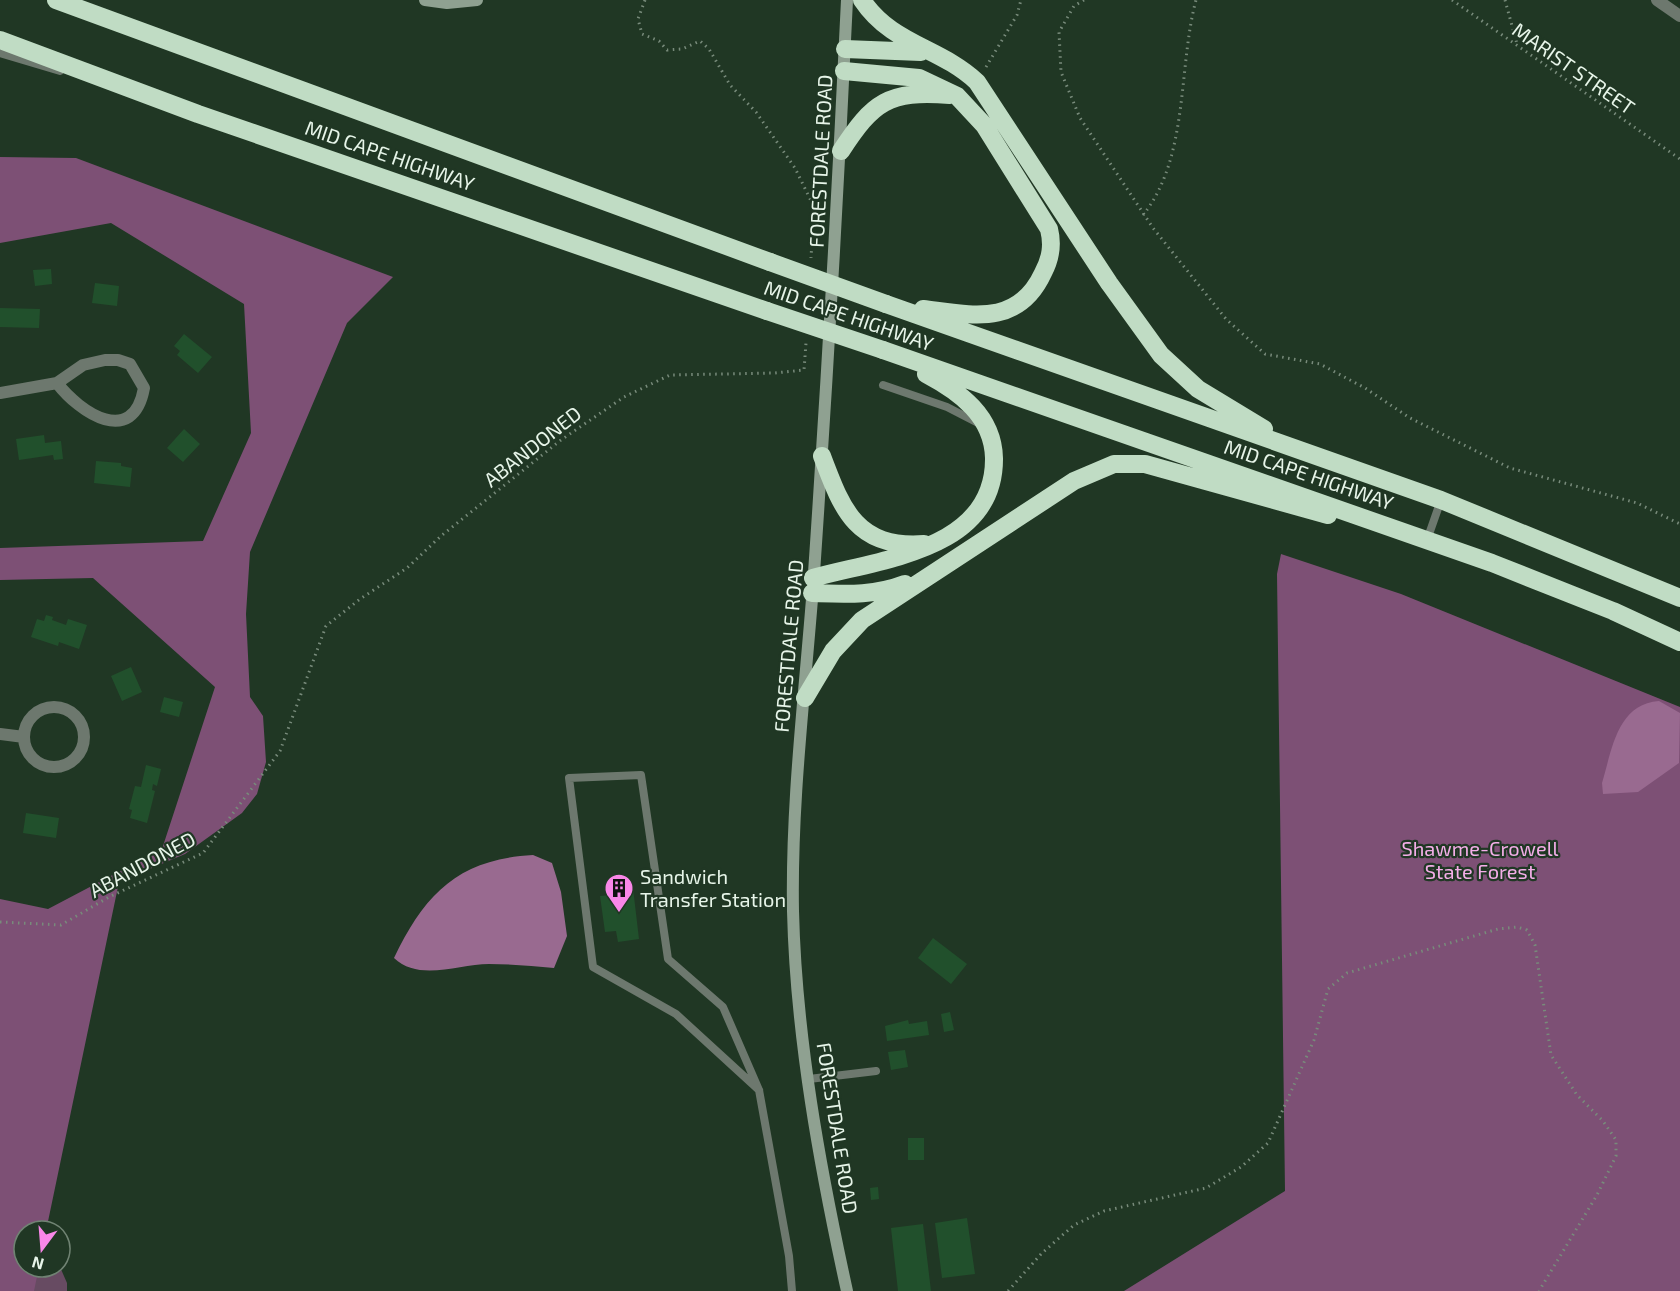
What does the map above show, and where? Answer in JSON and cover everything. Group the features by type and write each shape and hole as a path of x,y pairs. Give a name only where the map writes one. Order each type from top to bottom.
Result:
{"highway":[{"name":"MID CAPE HIGHWAY","path":"56,0 886,304 1442,500 1680,598"},
{"path":"862,0 883,25 955,65 976,82 1121,301 1161,355 1179,373 1217,402 1307,453"},
{"name":"MID CAPE HIGHWAY","path":"0,40 198,114 259,133 1427,540 1614,611 1680,642"},
{"path":"844,49 932,54"},
{"path":"844,71 919,78 957,96 980,120 1046,220 1052,238 1049,258 1034,290 1016,306 1003,312 978,315 886,304"},
{"path":"841,151 867,114 889,100 913,94 957,96"},
{"path":"813,585 945,539 966,524 989,492 994,460 987,428 975,408 957,392 883,350"},
{"path":"822,456 843,508 864,530 897,543 934,542"},
{"path":"805,698 833,651 852,629 1088,473 1114,464 1128,462 1185,473 1305,509 1427,540"},
{"path":"813,585 885,592 932,574"}],"main road":[{"path":"424,0 447,3 477,0"},
{"name":"FORESTDALE ROAD","path":"847,0 841,151 822,456 805,698 797,776 793,908 797,976 809,1078 847,1291"}],"street":[{"path":"1657,0 1680,16"},
{"path":"0,393 57,383 83,364 118,360 130,364 144,388 135,413 124,420 109,422 70,399 57,383"},
{"path":"49,708 69,711 82,727 84,737 78,755 71,762 54,767 36,761 30,754 24,737 31,718 49,708"},
{"path":"0,734 24,737"}],"lane":[{"path":"0,53 259,133"},
{"path":"883,385 946,407 987,428"},
{"path":"1427,540 1442,500"},
{"path":"759,1090 676,1014 593,967 569,778 641,775 668,959 723,1007 759,1090 789,1256 792,1291"},
{"path":"809,1078 876,1071"}],"path":[{"path":"645,0 638,19 642,34 659,41 667,50 682,49 700,41 709,49 730,85 756,112 795,168 814,207 810,265"},
{"path":"976,82 1017,15 1021,0"},
{"path":"1084,0 1074,6 1059,32 1061,72 1080,118 1143,215 1226,319 1265,354 1320,364 1365,388 1410,418 1510,468 1637,503 1680,524"},
{"path":"1143,215 1153,202 1169,159 1183,94 1196,0"},
{"name":"MARIST STREET","path":"1452,0 1680,159"},
{"path":"1505,0 1517,46"},
{"name":"ABANDONED","path":"0,922 61,925 109,897 203,854 280,751 326,626 360,599 407,568 441,536 561,440 624,397 670,375 775,373 804,370 806,335"},
{"path":"1008,1291 1042,1253 1074,1226 1104,1211 1206,1188 1241,1167 1268,1143 1314,1040 1328,989 1347,973 1498,929 1517,927 1527,930 1535,945 1551,1055 1577,1095 1604,1121 1616,1140 1616,1156 1597,1195 1539,1291"}],"shaded area":[{"path":"1659,701 1680,713 1679,763 1638,792 1603,794 1602,783 1618,731 1634,710 1645,704"},
{"path":"533,855 552,863 561,892 567,936 554,968 489,964 427,970 404,965 394,958 418,915 447,884 465,872 484,864"},
{"path":"12,1279 65,1279 67,1283 67,1291 0,1291"}],"green space":[{"path":"0,157 76,158 393,277 347,323 250,552 246,614 250,697 263,716 266,762 257,794 242,813 185,854 119,882 49,1219 12,1219 12,1279 36,1279 34,1291 0,1291 0,899 48,909 162,849 215,687 93,578 0,580 0,548 203,541 251,433 244,304 111,223 0,243"},
{"name":"Shawme-Crowell State Forest","path":"1281,554 1401,594 1680,707 1680,1291 1124,1291 1285,1191 1277,574"}],"building":[{"path":"51,269 52,284 35,286 33,270"},
{"path":"95,283 119,286 117,306 92,303"},
{"path":"0,308 40,309 39,328 0,327"},
{"path":"184,334 212,357 198,373 177,355 180,351 174,346"},
{"path":"184,429 200,444 183,462 167,448"},
{"path":"44,435 45,443 61,441 63,459 54,460 53,455 19,460 16,439"},
{"path":"96,461 121,463 121,466 132,468 130,487 94,483"},
{"path":"46,615 66,625 68,619 87,625 79,649 59,642 58,646 31,637 37,619 44,621"},
{"path":"131,667 142,692 122,701 111,676"},
{"path":"164,697 183,702 179,717 160,712"},
{"path":"146,765 161,769 157,786 153,784 152,790 155,791 147,823 130,818 132,810 129,809 135,786 141,787"},
{"path":"26,813 59,818 56,838 23,833"},
{"name":"Sandwich Transfer Station","path":"633,888 639,939 618,942 616,931 605,932 600,896 611,895 611,891"},
{"path":"933,938 967,964 951,984 918,958"},
{"path":"950,1012 954,1030 944,1032 941,1014"},
{"path":"908,1020 909,1024 927,1021 929,1035 887,1041 885,1026"},
{"path":"905,1050 908,1067 891,1070 888,1052"},
{"path":"908,1138 924,1138 924,1160 908,1160"},
{"path":"878,1187 879,1199 871,1200 870,1188"},
{"path":"967,1218 975,1274 942,1278 935,1223"},
{"path":"923,1224 931,1291 898,1291 891,1228"}],"place":[{"name":"Sandwich Transfer Station","path":"619,914"}]}
